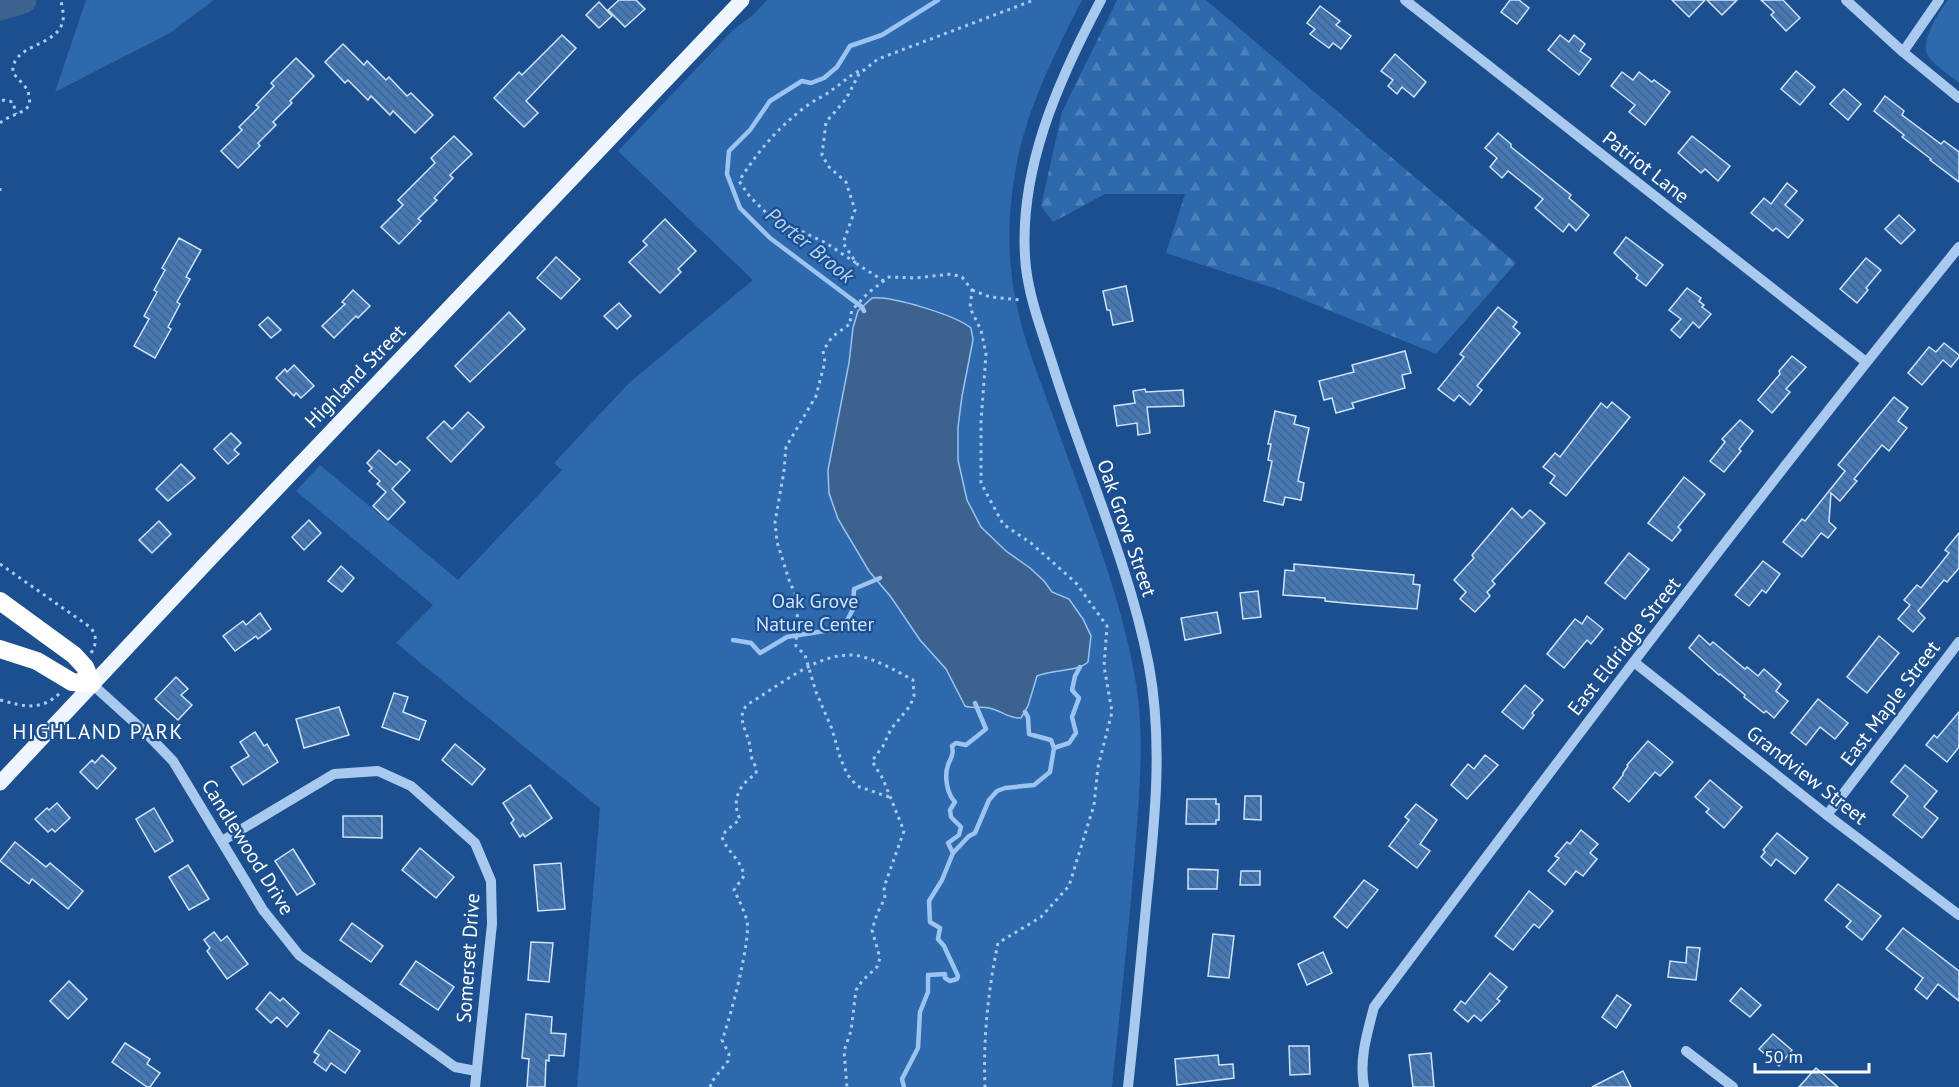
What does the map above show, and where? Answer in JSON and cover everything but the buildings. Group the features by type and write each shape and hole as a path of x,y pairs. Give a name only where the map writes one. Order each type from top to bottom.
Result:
{"highway":[{"path":"0,601 74,655 85,667 92,684 75,683 37,661 0,649"}],"main road":[{"name":"Highland Street","path":"0,783 742,0"}],"street":[{"name":"Oak Grove Street","path":"1101,0 1076,46 1059,87 1036,158 1026,215 1026,268 1060,391 1137,615 1149,667 1155,709 1158,765 1128,1087"},
{"name":"Patriot Lane","path":"1405,0 1866,362"},
{"path":"1846,0 1903,52 1959,98"},
{"path":"1903,52 1939,0"},
{"name":"East Eldridge Street","path":"1364,1087 1361,1072 1364,1042 1374,1007 1634,662 1866,362 1959,247"},
{"name":"East Maple Street","path":"1827,815 1959,642"},
{"name":"Grandview Street","path":"1634,662 1827,815 1959,915"},
{"name":"Candlewood Drive","path":"92,684 168,755 263,910 299,955 455,1067 476,1071"},
{"name":"Somerset Drive","path":"222,841 334,774 378,771 411,786 475,843 491,881 492,924 475,1087"},
{"path":"1686,1051 1733,1087"}],"path":[{"path":"0,123 8,117 25,111 31,100 28,90 14,75 14,64 23,52 57,32 63,22 61,0"},
{"path":"884,281 826,243 799,230 778,224 750,197 739,181 752,159 788,119 811,102 832,91 845,78 878,59 1034,0"},
{"path":"857,264 843,243 855,210 846,182 829,167 822,155 826,122 846,99 859,74 865,68"},
{"path":"2,100 13,102 16,114"},
{"path":"890,797 857,786 848,774 807,666 805,655 796,646 798,599 790,583 777,542 775,522 786,447 816,396 825,363 823,351 832,337 851,323 852,310 889,277 916,278 951,274 962,277 972,290 990,297 1034,300"},
{"path":"972,290 970,308 981,330 986,354 981,422 981,483 1004,524 1031,543 1076,583 1107,626 1104,666 1112,712 1098,767 1094,805 1069,886 1041,917 998,944 989,985 984,1062 985,1087"},
{"path":"0,564 90,627 96,638 93,649"},
{"path":"711,1087 710,1084 728,1060 729,1054 722,1040 729,1024 747,923 734,890 744,876 742,866 733,853 726,848 722,837 724,832 740,819 735,809 735,800 746,780 756,774 757,766 751,758 751,746 742,719 742,710 807,666 849,654 882,664 913,680 914,696 910,706 891,729 883,746 872,761 883,779 904,831 884,887 885,898 872,930 880,958 877,967 856,990 851,1031 844,1051 847,1087"},
{"path":"0,700 27,708 48,701"}],"green space":[{"path":"86,0 214,0 170,33 55,92"},
{"name":"Oak Grove Nature Center","path":"767,0 1082,0 1051,63 1026,128 1013,188 1010,250 1012,281 1022,327 1111,583 1129,649 1139,704 1141,746 1138,809 1112,1087 577,1087 600,808 396,643 433,605 296,491 320,465 458,580 562,470 554,463 630,382 753,280 618,151 734,29 752,16"},
{"path":"1117,0 1206,0 1516,263 1436,354 1277,289 1166,253 1185,194 1105,194 1053,222 1041,206 1062,112"},
{"path":"1948,0 1959,0 1959,83 1935,64 1926,51 1931,28"}],"shaded area":[{"path":"872,298 894,300 923,307 971,328 973,340 958,427 958,460 967,500 981,527 1006,551 1030,568 1052,592 1069,599 1083,619 1091,636 1088,662 1078,667 1037,676 1028,706 1021,718 989,708 965,706 946,669 920,640 891,597 869,571 838,519 829,493 828,470 849,363 853,328 858,311"}],"waterway":[{"path":"0,7 23,0"},
{"name":"Porter Brook","path":"864,311 862,307 770,238 740,208 727,174 729,151 750,130 770,101 802,81 811,83 824,78 837,67 850,46 882,35 938,0"},
{"path":"733,640 751,643 760,653 787,637 843,628 853,609 854,589 880,578"},
{"path":"1054,748 1069,743 1076,733 1072,717 1079,698 1072,690 1080,667"},
{"path":"953,853 948,843 959,835 961,827 951,817 950,810 955,802 948,790 947,769 952,746 956,743 966,745 986,729 975,703"},
{"path":"904,1087 902,1079 918,1048 920,1012 928,992 928,975 945,974 945,978 950,981 957,979 958,976 944,946 938,939 940,928 930,922 929,901 942,880 953,853 969,836 975,833 989,800 997,791 1034,785 1050,772 1054,748 1051,740 1029,734 1028,717 1025,712"}],"district":[{"name":"HIGHLAND PARK","path":"98,731"}]}
